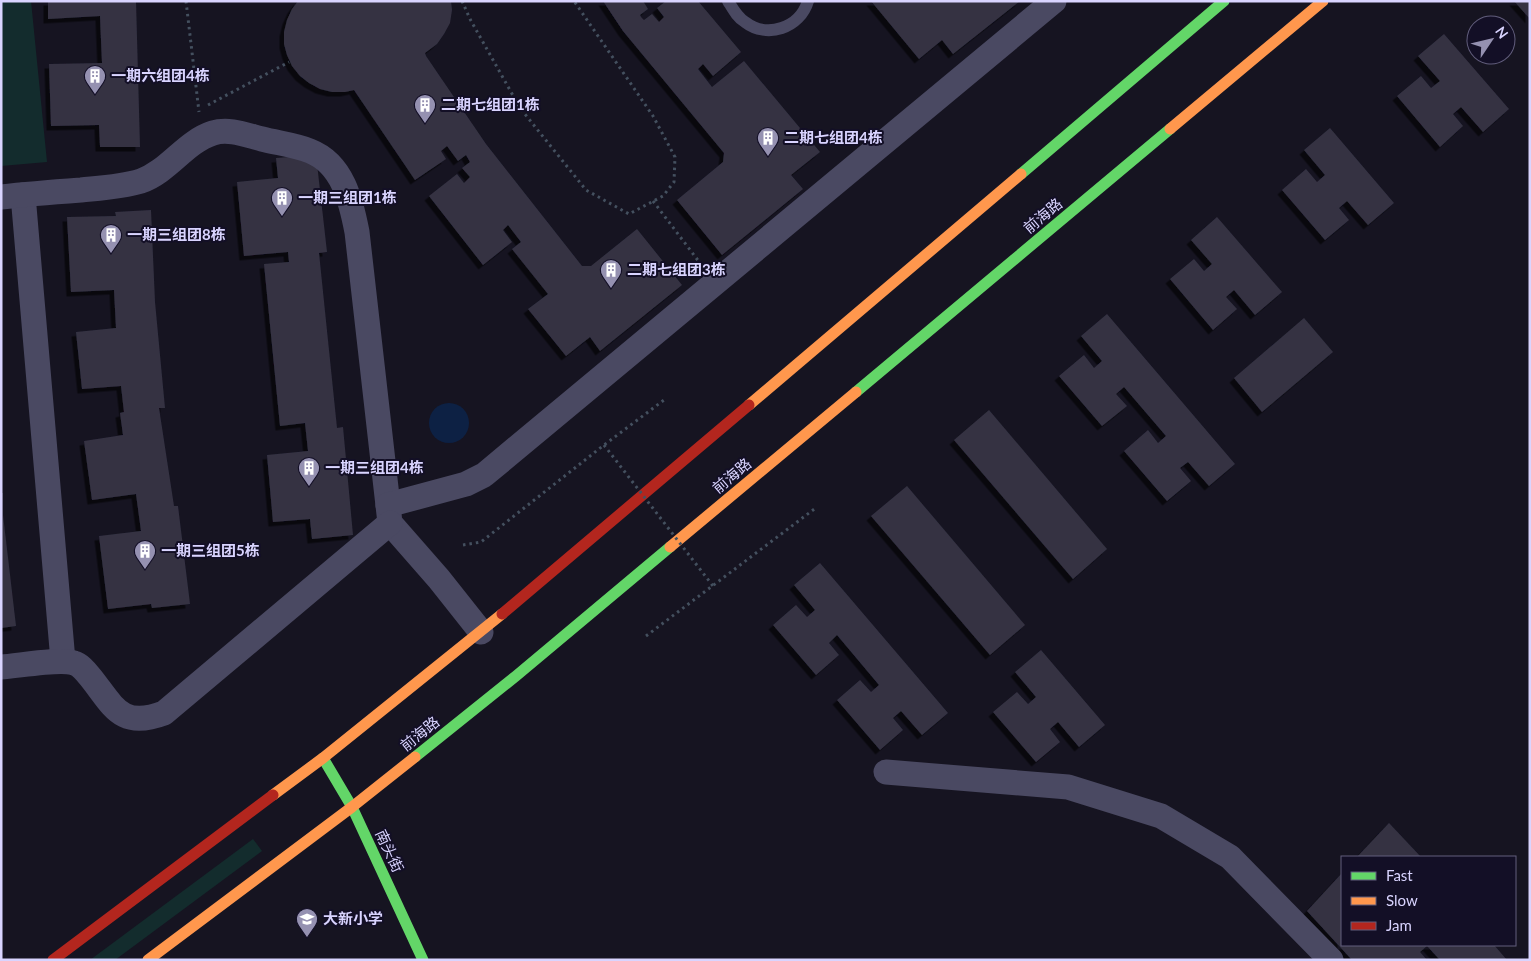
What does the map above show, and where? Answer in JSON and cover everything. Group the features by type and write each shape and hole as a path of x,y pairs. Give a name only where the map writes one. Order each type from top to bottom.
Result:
{"main road":[{"path":"53,960 323,758 481,632 1224,1"},
{"name":"前海路","path":"148,960 352,807 524,670 1323,1"},
{"name":"南头街","path":"323,758 352,807 423,960"}],"street":[{"path":"1,667 63,661 75,663 86,671 117,712 139,719 164,713 389,514 484,475 1054,1"},
{"path":"63,661 12,196 122,186 143,180 164,169 202,138 215,132 229,131 309,150 324,158 344,184 351,204 357,232 389,514 481,632"},
{"path":"886,772 1068,787 1161,816 1230,857 1331,960"}],"lane":[{"path":"728,1 737,15 745,22 755,28 771,30 781,29 790,25 800,16 808,1"}],"path":[{"path":"186,1 202,138"},
{"path":"462,1 470,19 520,108 586,190 629,214 663,196 674,182 675,157 654,116 574,1"},
{"path":"198,111 289,62"},
{"path":"653,201 715,283"},
{"path":"463,545 482,542 664,400"},
{"path":"604,445 712,586"},
{"path":"646,636 817,507"}],"green space":[{"path":"1,1 31,1 47,162 1,166"},
{"path":"253,839 262,851 115,960 90,960"}],"water":[{"path":"453,403 460,406 466,412 469,423 468,431 460,440 453,443 445,443 438,440 430,431 429,419 432,412 441,404"}],"building":[{"name":"一期六组团4栋","path":"48,1 136,1 140,147 100,147 99,125 51,126 49,64 102,63 100,16 48,19"},
{"path":"298,1 451,1 450,23 437,44 425,53 426,56 486,144 582,266 591,266 637,229 682,285 600,351 590,337 566,356 528,309 548,294 512,249 521,242 508,225 503,230 512,242 483,265 429,196 457,174 464,183 470,177 462,168 470,162 466,155 458,161 447,146 441,151 446,159 415,180 354,90 332,92 320,89 300,76 292,66 284,44 284,32 287,20"},
{"name":"二期七组团4栋","path":"603,1 643,1 648,9 640,15 641,17 644,20 652,14 659,22 664,17 657,8 666,1 698,1 741,52 713,76 703,64 698,69 712,87 744,61 820,152 791,175 803,189 722,255 677,200 723,162 724,153 623,31"},
{"path":"871,1 1020,1 953,54 942,40 919,59"},
{"path":"1514,1 1530,1 1530,19"},
{"path":"1444,34 1466,59 1466,65 1471,65 1509,109 1483,132 1461,107 1453,114 1463,126 1440,147 1397,96 1421,76 1431,88 1440,81 1418,56"},
{"path":"1330,128 1394,203 1368,225 1347,201 1339,208 1349,220 1325,240 1282,190 1306,169 1317,182 1325,175 1304,150"},
{"path":"316,155 327,252 319,253 337,428 343,427 353,535 312,539 310,519 273,522 267,455 308,451 305,423 280,426 264,264 289,262 288,252 244,256 237,182 278,178 276,158"},
{"path":"151,210 155,302 165,408 159,408 174,506 178,506 190,604 152,608 151,604 108,609 99,536 141,531 136,494 92,500 84,441 123,435 120,413 124,412 121,386 82,389 76,332 116,328 114,290 71,292 67,217 116,216 115,212"},
{"path":"1217,217 1282,292 1255,315 1234,290 1226,297 1237,309 1213,330 1170,279 1194,259 1204,271 1212,264 1191,240"},
{"path":"1107,314 1235,464 1209,486 1188,462 1180,468 1191,481 1167,501 1124,451 1148,430 1158,443 1166,436 1124,387 1116,394 1127,406 1102,426 1059,376 1084,355 1094,368 1102,361 1081,336"},
{"path":"1304,318 1333,352 1262,412 1234,378"},
{"path":"989,410 1107,549 1073,579 954,440"},
{"path":"907,486 1025,625 990,655 871,516"},
{"path":"1,493 3,493 3,515 16,626 1,628"},
{"path":"820,563 948,713 922,735 901,711 893,718 903,730 880,750 837,700 860,680 871,692 879,685 837,635 829,643 839,655 816,675 773,625 796,605 807,617 815,610 794,585"},
{"path":"1041,650 1105,725 1079,747 1058,722 1050,729 1060,742 1036,762 993,712 1017,692 1028,704 1036,697 1015,672"},
{"path":"1389,823 1420,856 1358,856"},
{"path":"1341,874 1341,946 1427,946 1420,952 1427,960 1352,960 1307,911"},
{"path":"1427,946 1495,946 1507,960 1440,960"}],"traffic: fast":[{"path":"1021,174 1224,1"},
{"path":"856,392 1170,129"},
{"path":"415,757 516,676 670,547"},
{"path":"323,758 352,807 423,960"}],"traffic: slow":[{"path":"1170,129 1323,1"},
{"path":"749,405 1021,174"},
{"path":"670,547 856,392"},
{"path":"273,795 323,758 502,614"},
{"path":"148,960 352,807 415,757"}],"traffic: jam":[{"path":"502,614 749,405"},
{"path":"53,960 273,795"}],"place":[{"name":"一期六组团4栋","path":"95,95"},
{"name":"二期七组团1栋","path":"425,124"},
{"name":"二期七组团4栋","path":"768,157"},
{"name":"一期三组团1栋","path":"282,217"},
{"name":"一期三组团8栋","path":"111,254"},
{"name":"二期七组团3栋","path":"611,289"},
{"name":"一期三组团4栋","path":"309,487"},
{"name":"一期三组团5栋","path":"145,570"},
{"name":"大新小学","path":"307,938"}]}
